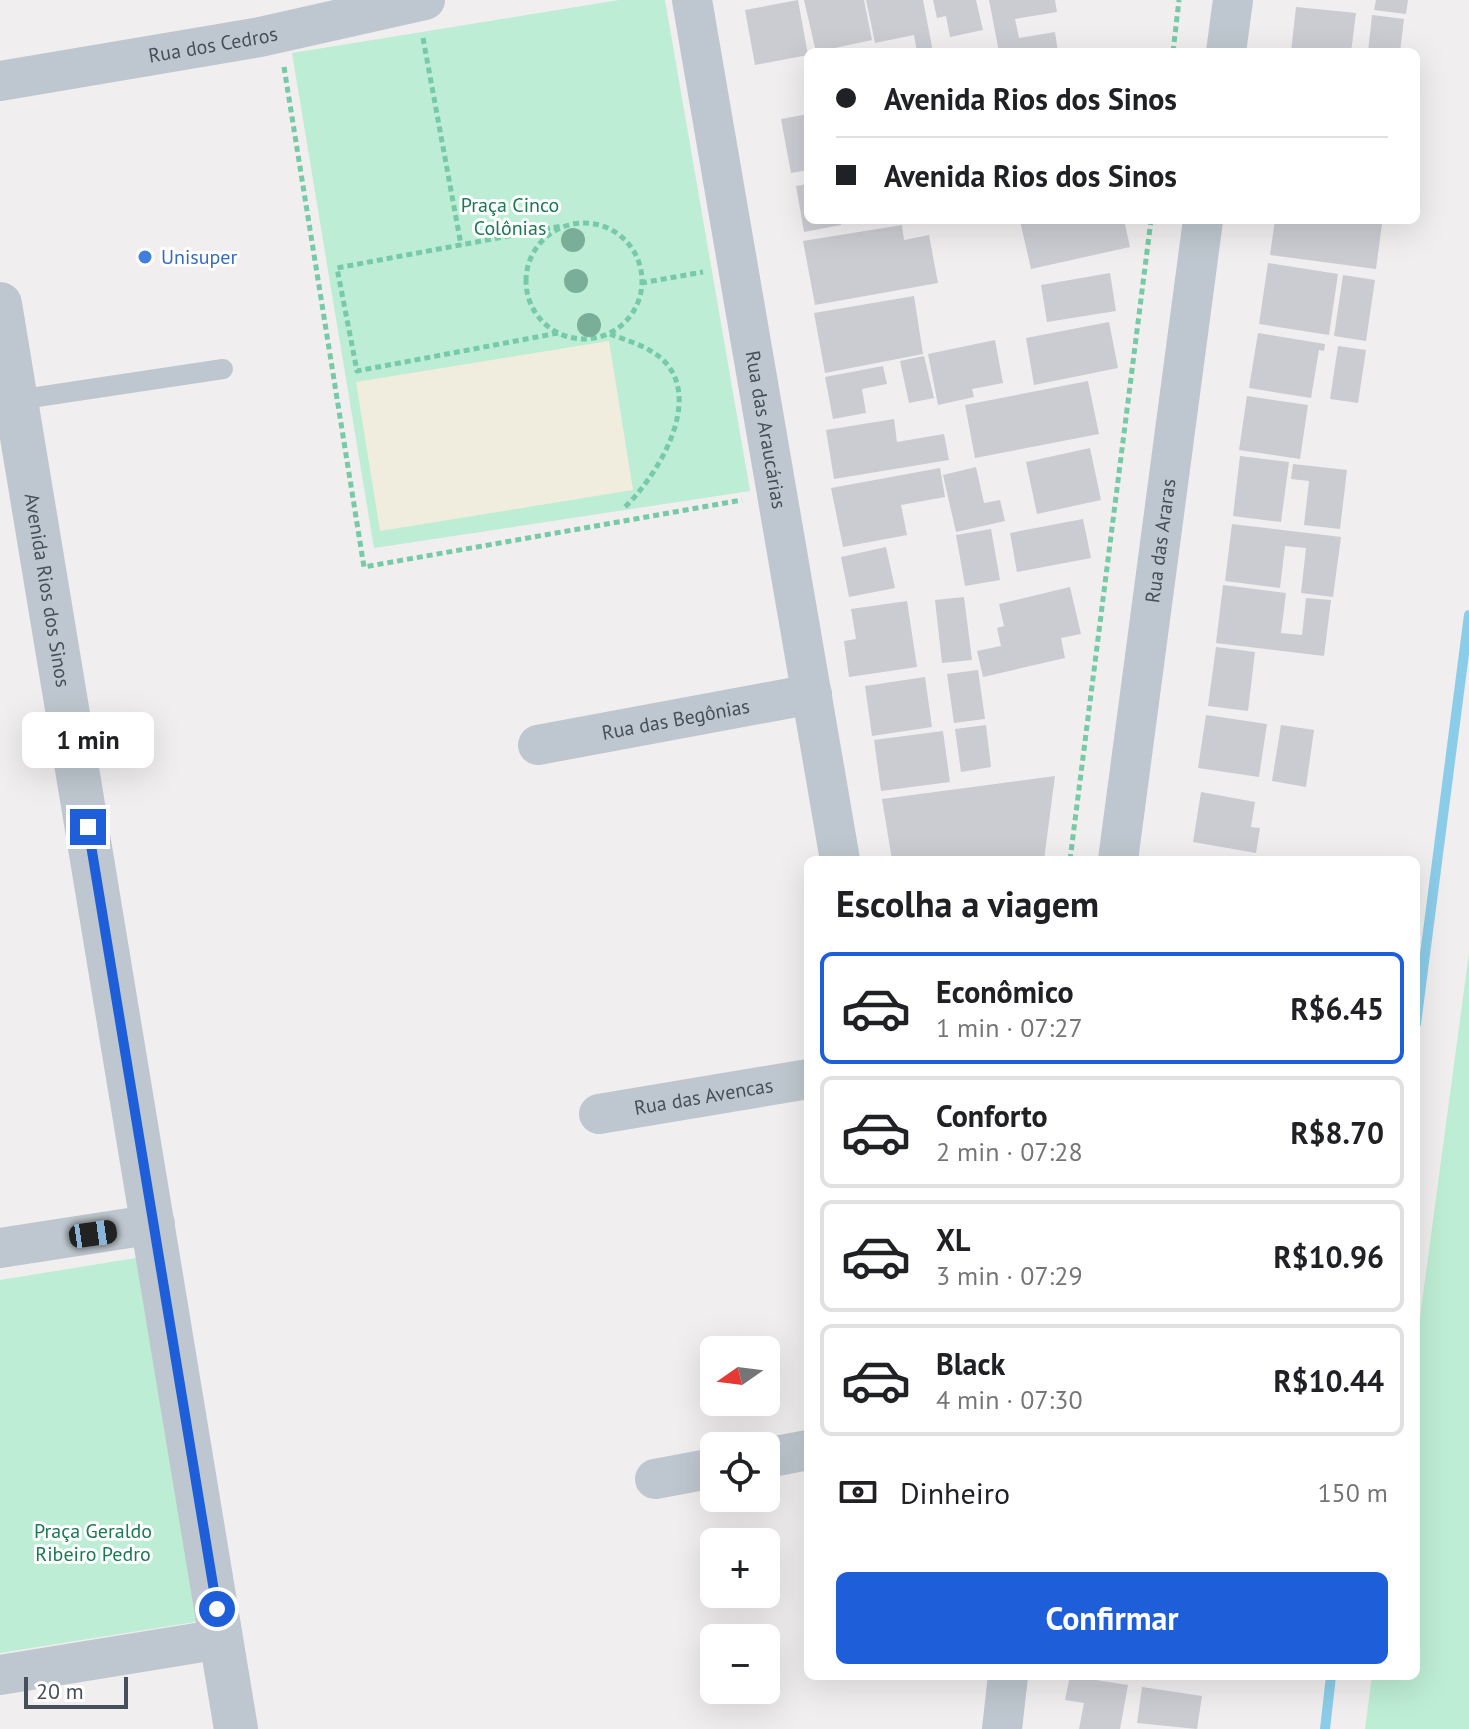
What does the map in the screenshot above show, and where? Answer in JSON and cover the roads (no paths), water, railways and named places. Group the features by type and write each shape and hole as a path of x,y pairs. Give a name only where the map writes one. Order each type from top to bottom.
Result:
{"street":[{"name":"Rua das Araucárias","path":"692,0 839,856"},
{"path":"1227,48 1233,0"},
{"name":"Rua dos Cedros","path":"0,81 279,32 421,1"},
{"name":"Rua das Araras","path":"1119,856 1202,224"},
{"name":"Avenida Rios dos Sinos","path":"0,304 155,1224 236,1729"},
{"name":"Rua das Begônias","path":"538,745 812,694"},
{"name":"Rua das Avencas","path":"599,1114 804,1080"},
{"path":"0,1248 155,1224"},
{"path":"780,1455 804,1451"},
{"path":"655,1479 700,1471"},
{"path":"0,1675 221,1639"}],"lane":[{"path":"17,400 223,369"}],"waterway":[{"path":"1420,993 1469,615"},
{"path":"1325,1729 1331,1680"}],"place":[{"name":"Unisuper","path":"145,257"}],"park label":[{"name":"Praça Cinco Colônias","path":"510,216"},
{"name":"Praça Geraldo Ribeiro Pedro","path":"93,1542"}]}
